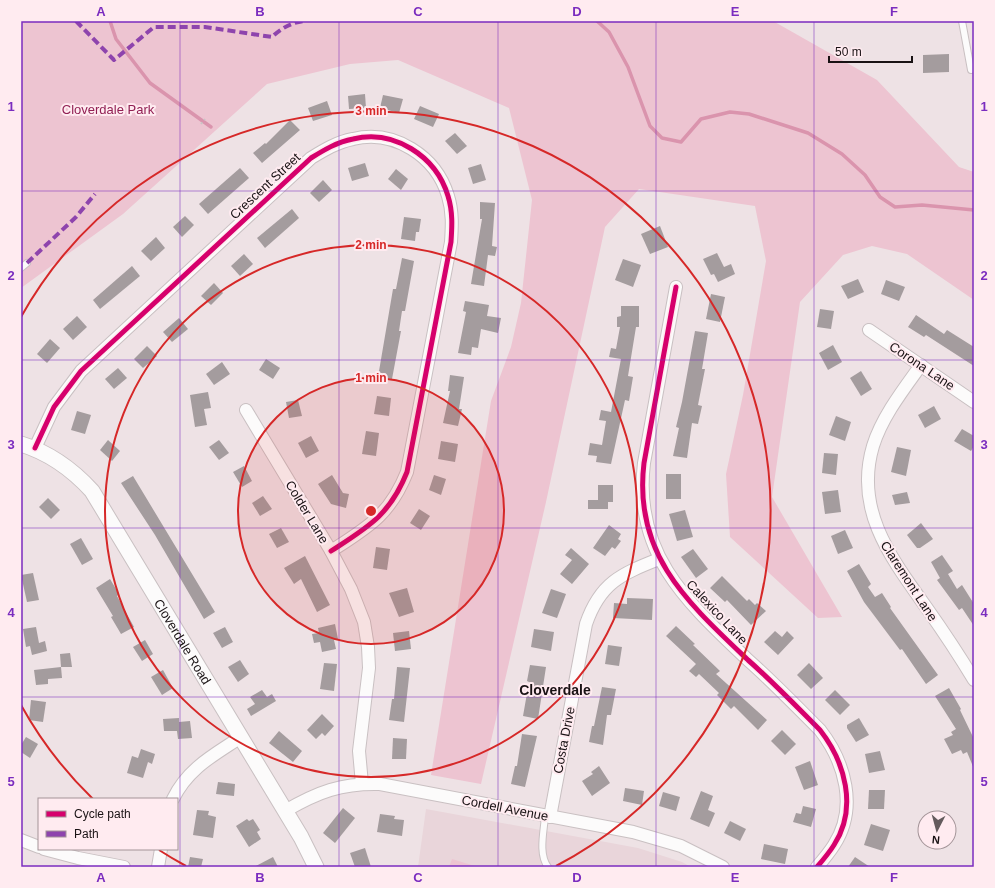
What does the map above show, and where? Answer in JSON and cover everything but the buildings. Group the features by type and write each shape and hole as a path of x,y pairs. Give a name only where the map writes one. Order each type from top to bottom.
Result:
{"street":[{"name":"Crescent Street","path":"28,446 77,375 311,158 332,146 353,138 380,137 394,141 418,152 433,167 444,185 452,211 451,242 407,472 398,493 380,516 370,525 331,551"},
{"name":"Calexico Lane","path":"676,287 641,482 645,520 659,559 695,607 820,730 834,751 846,785 847,803 845,818 834,845 817,867"},
{"name":"Corona Lane","path":"869,330 974,402"},
{"name":"Claremont Lane","path":"921,366 880,428 874,445 869,471 871,506 881,539 890,556 942,630 974,680"},
{"name":"Colder Lane","path":"246,410 331,551 359,608 368,647 368,678 359,751 362,784"},
{"name":"Cloverdale Road","path":"28,446 64,465 92,491 285,810 312,856 316,867"},
{"name":"Costa Drive","path":"548,816 586,624 592,608 608,585 619,576 659,559"},
{"path":"173,798 178,788 194,769 241,737"},
{"name":"Cordell Avenue","path":"285,810 330,788 362,784 380,784 655,837 681,846 709,863 723,867"},
{"path":"21,840 38,847"},
{"path":"48,850 78,858 124,867"},
{"path":"158,867 162,850"}],"lane":[{"path":"962,21 971,70"},
{"path":"21,268 27,263"},
{"path":"548,816 543,848 548,867"}],"path":[{"path":"200,124 205,119"}],"shaded area":[{"path":"426,809 638,848 682,862 691,867 418,867"}],"green space":[{"name":"Cloverdale Park","path":"21,21 773,21 877,80 959,167 974,172 974,300 907,254 872,246 843,255 800,302 772,497 842,617 818,618 730,537 726,474 743,395 766,261 755,206 639,189 605,227 546,502 481,784 431,775 491,401 511,347 521,303 532,200 509,108 398,60 350,64 267,84 123,214 21,288"},
{"path":"452,859 478,867 449,867"}],"waterway":[{"path":"110,21 116,39 150,83 211,127"},
{"path":"597,21 609,32 628,67 650,126 662,138 681,142 701,119 730,112 749,114 808,133 842,154 865,175 880,197 895,207 922,205 974,210"}],"marked path":[{"path":"76,21 114,60 154,27 205,27 272,37 286,26 304,21"},
{"path":"27,263 76,217 95,194"}],"cycle path":[{"path":"35,448 54,407 81,371 311,158 326,149 347,140 368,137 383,138 398,142 423,158 434,169 442,182 451,208 451,242 407,472 400,487 385,510 367,527 331,551"},
{"path":"676,287 644,463 643,495 647,524 656,550 669,574 685,596 704,618 820,730 836,756 842,771 845,786 847,801 845,816 841,831 834,845 817,867"}],"district":[{"name":"Cloverdale","path":"555,690"}]}
